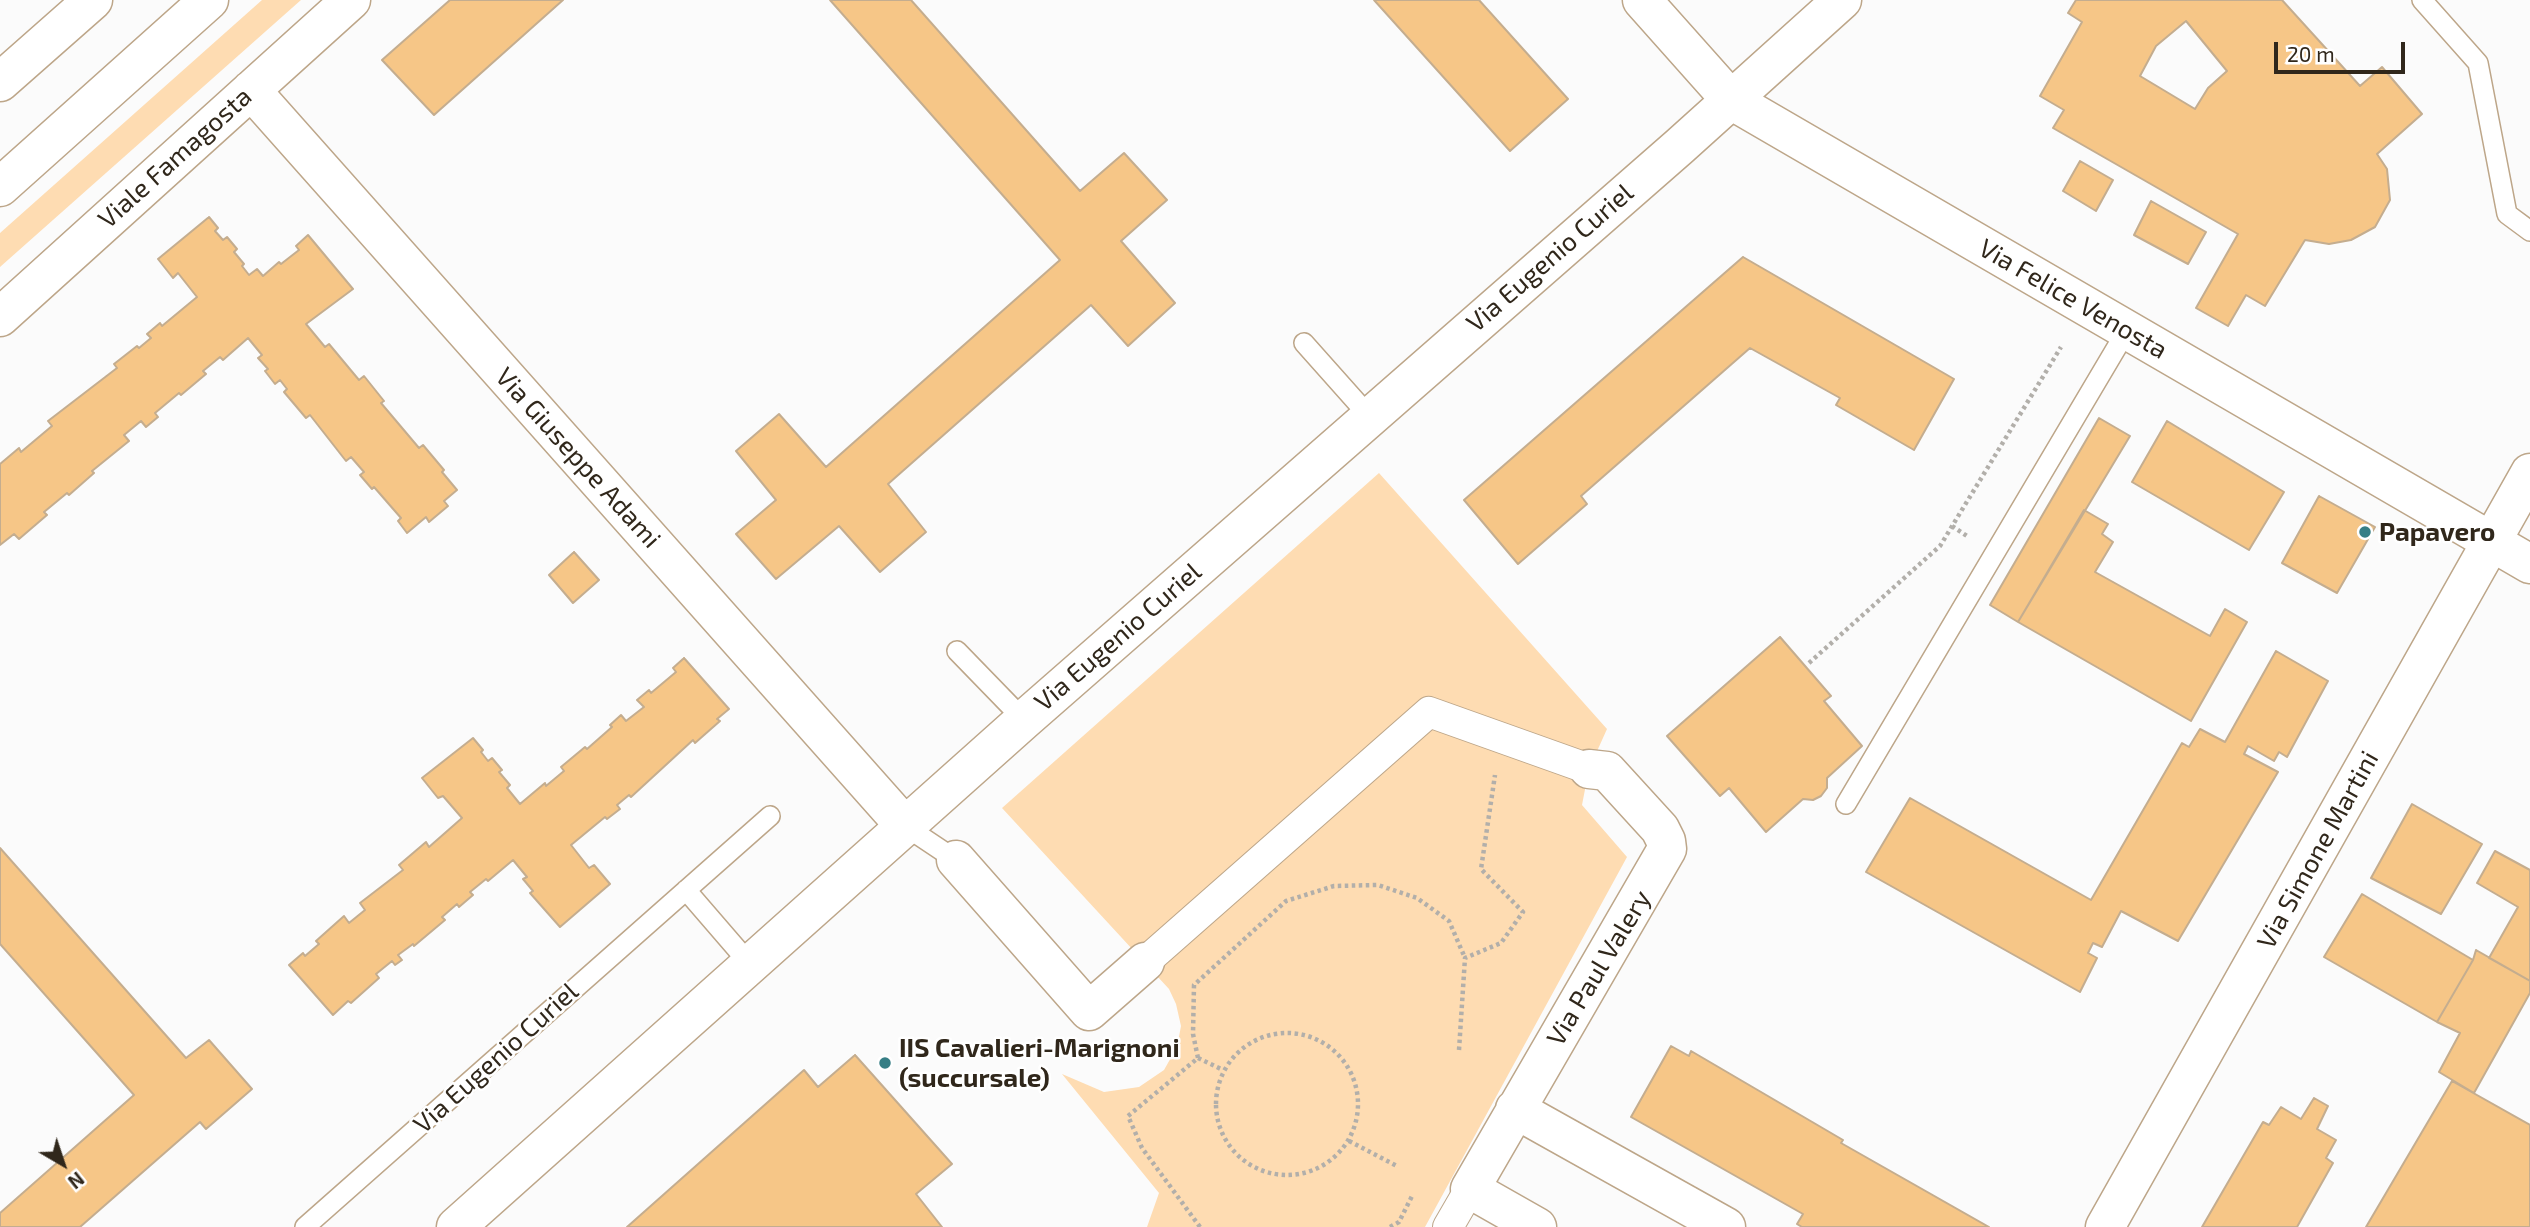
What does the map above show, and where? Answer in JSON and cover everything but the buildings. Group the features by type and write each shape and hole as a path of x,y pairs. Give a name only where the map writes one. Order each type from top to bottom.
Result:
{"street":[{"path":"0,82 93,0"},
{"path":"0,187 209,0"},
{"name":"Viale Famagosta","path":"0,317 351,0"},
{"name":"Via Felice Venosta","path":"1642,0 1731,100 2530,564"},
{"name":"Via Eugenio Curiel","path":"456,1227 749,963 1842,0"},
{"name":"Via Giuseppe Adami","path":"251,90 905,826"},
{"name":"Via Simone Martini","path":"2105,1227 2530,473"},
{"path":"956,860 1089,1011 1429,712 1589,769"},
{"name":"Via Paul Valery","path":"1448,1227 1667,849 1660,829 1607,771 1589,769"},
{"path":"1515,1109 1726,1227"},
{"path":"1470,1189 1537,1227"}],"lane":[{"path":"2422,0 2478,63 2507,214 2530,231"},
{"path":"1846,804 2127,330"},
{"path":"1304,343 1369,416"},
{"name":"Via Eugenio Curiel","path":"957,651 1024,720"},
{"name":"Via Eugenio Curiel","path":"305,1227 770,816"},
{"path":"905,826 956,860"},
{"path":"686,890 749,963"}],"path":[{"path":"1809,663 1940,546 2062,347"},
{"path":"1465,958 1502,943 1522,912 1480,869 1496,766"},
{"path":"1198,1058 1193,1034 1194,985 1286,901 1334,886 1378,885 1417,898 1449,921 1465,958 1459,1050"},
{"path":"1274,1032 1306,1034 1335,1048 1354,1074 1360,1106 1349,1141 1330,1162 1300,1175 1268,1174 1240,1158 1221,1132 1215,1100 1223,1070 1244,1045 1274,1032"},
{"path":"1198,1058 1223,1070"},
{"path":"1198,1058 1128,1116 1142,1148 1200,1227"},
{"path":"1349,1141 1396,1166"},
{"path":"1390,1227 1399,1222 1412,1196"}],"shaded area":[{"path":"262,0 301,0 0,267 0,233"},
{"path":"1379,473 1607,729 1589,769 1582,805 1627,857 1425,1227 1147,1227 1159,1193 1062,1074 1104,1092 1139,1087 1164,1070 1177,1047 1181,1026 1176,1004 1169,989 1002,808"}],"place":[{"name":"Papavero","path":"2365,532"},
{"name":"IIS Cavalieri-Marignoni (succursale)","path":"885,1063"}]}
